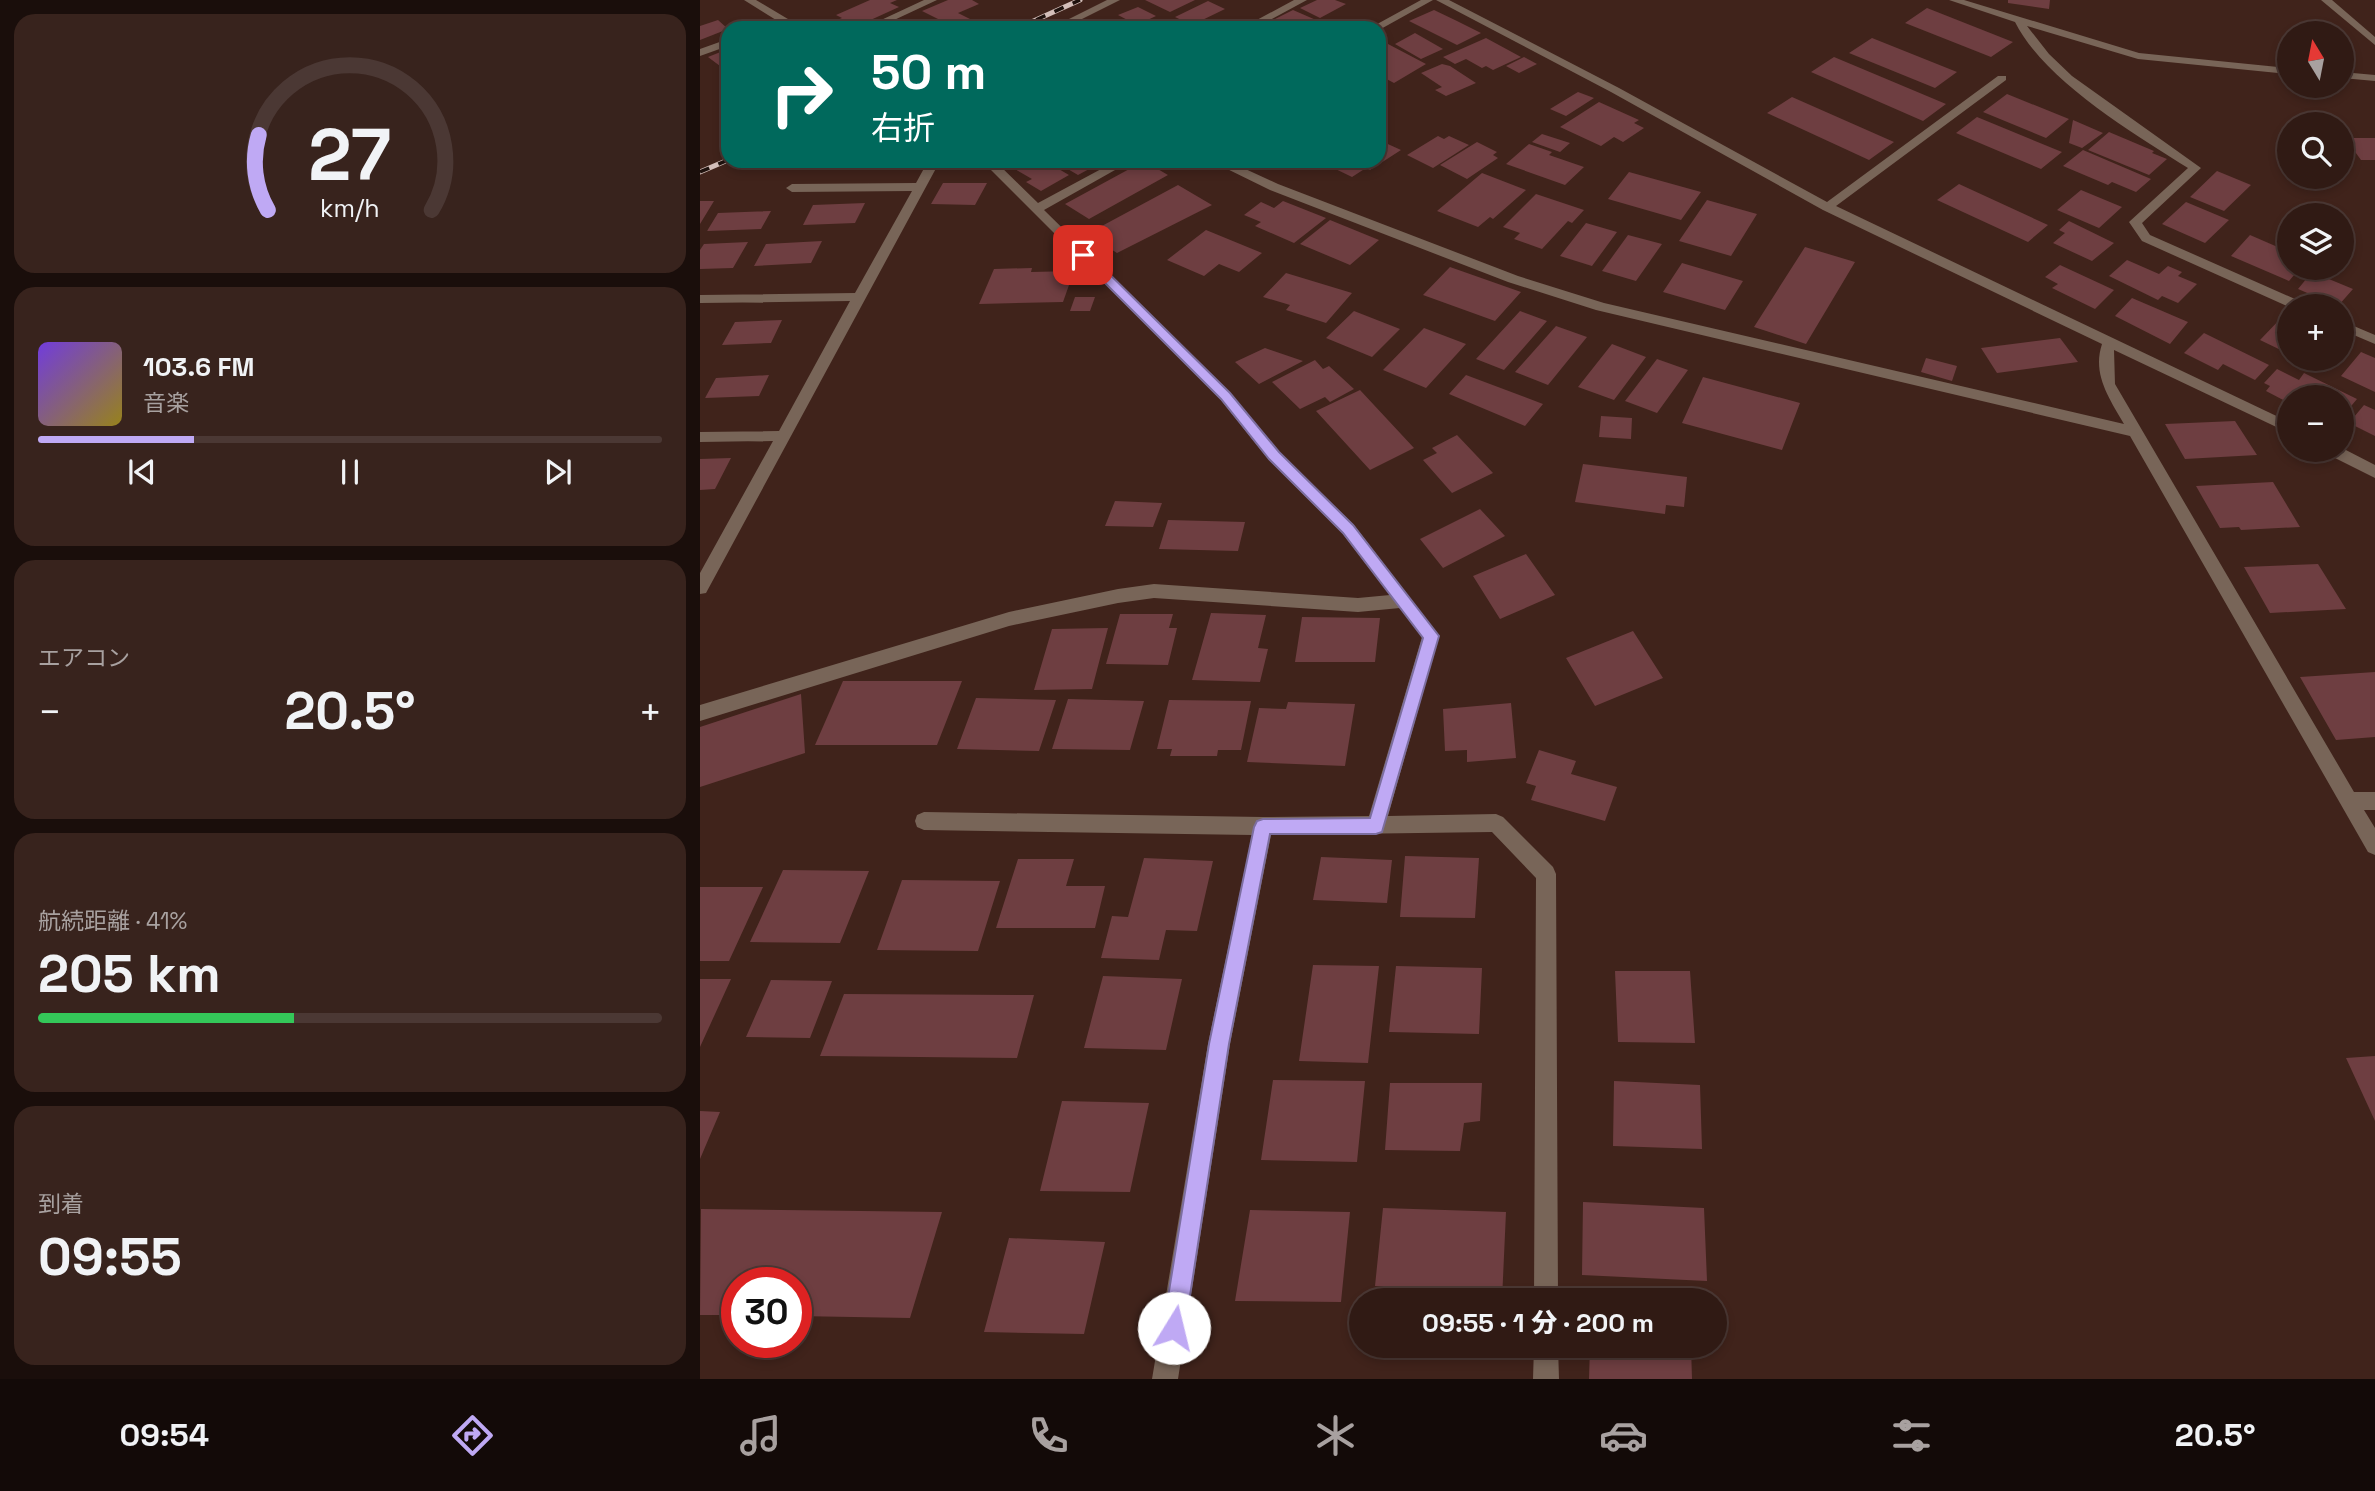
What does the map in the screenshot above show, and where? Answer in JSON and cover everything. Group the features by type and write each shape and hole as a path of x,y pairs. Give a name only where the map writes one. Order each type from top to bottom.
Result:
{"street":[{"path":"749,0 785,20"},
{"path":"885,21 932,0"},
{"path":"1071,21 1115,0"},
{"path":"1261,21 1302,0"},
{"path":"1386,22 1428,0"},
{"path":"1441,0 1615,90 1827,207 2277,422"},
{"path":"1954,0 2138,55 2277,70"},
{"path":"2326,0 2375,43"},
{"path":"2019,19 2026,33 2049,60 2147,138 2195,168 2135,222 2146,238 2277,296"},
{"path":"700,52 721,44"},
{"path":"2354,76 2375,78"},
{"path":"1827,207 2002,78"},
{"path":"700,588 930,168"},
{"path":"995,168 1225,396 1274,456 1348,529 1431,636 1376,826"},
{"path":"1036,209 1112,168"},
{"path":"1234,168 1274,187 1501,274 1601,307 2137,432"},
{"path":"792,188 919,187"},
{"path":"700,299 860,297"},
{"path":"2354,330 2375,340"},
{"path":"2109,342 2106,352 2108,384 2375,846"},
{"path":"700,437 783,436"},
{"path":"2354,461 2375,472"},
{"path":"700,713 1009,619 1118,596 1154,591 1358,605 1402,601"},
{"path":"2349,801 2375,802"},
{"path":"924,821 1263,827 1496,823 1546,873 1546,1288"},
{"path":"1166,1379 1219,1044 1263,827"},
{"path":"1546,1358 1546,1379"}],"building":[{"path":"870,0 897,0 890,3 899,7 868,21 834,21 842,18 836,15"},
{"path":"948,0 972,0 979,4 958,13 974,21 942,21 922,11"},
{"path":"1145,0 1195,0 1170,12"},
{"path":"1317,0 1335,0 1346,4 1320,18 1300,8"},
{"path":"2008,0 2050,0 2049,9 2008,3"},
{"path":"1208,1 1225,9 1200,21 1184,21 1175,17"},
{"path":"1138,7 1156,16 1145,21 1129,21 1118,15"},
{"path":"1927,8 2013,42 1991,57 1905,23"},
{"path":"1293,10 1316,20 1314,21 1271,21"},
{"path":"1434,10 1481,33 1457,45 1409,21"},
{"path":"718,20 721,23 721,32 700,40 700,26"},
{"path":"1415,33 1443,49 1421,59 1395,44"},
{"path":"1486,38 1521,57 1493,70 1486,66 1482,68 1466,59 1455,64 1443,57"},
{"path":"1872,38 1957,72 1935,88 1849,53"},
{"path":"1386,45 1426,64 1394,83 1386,79"},
{"path":"721,52 721,66 720,66 708,57"},
{"path":"1524,57 1537,64 1519,73 1506,66"},
{"path":"1834,57 1946,104 1923,121 1811,72"},
{"path":"1442,64 1450,66 1476,83 1446,96 1435,90 1442,87 1421,73"},
{"path":"1578,92 1594,98 1566,116 1550,109"},
{"path":"2007,94 2069,119 2046,138 1983,112"},
{"path":"1792,97 1894,142 1869,160 1767,113"},
{"path":"1599,102 1639,120 1634,123 1644,128 1623,142 1614,137 1601,146 1560,127"},
{"path":"1977,117 2062,152 2041,169 1956,133"},
{"path":"2073,120 2103,133 2082,148 2069,143"},
{"path":"2109,132 2167,159 2149,175 2088,150"},
{"path":"1542,134 1570,143 1560,152 1532,142"},
{"path":"1438,136 1444,139 1449,136 1469,145 1433,168 1407,155"},
{"path":"2354,138 2375,138 2375,160 2361,160 2354,150"},
{"path":"1477,142 1497,152 1493,155 1498,158 1467,179 1440,165"},
{"path":"1386,143 1401,150 1386,160"},
{"path":"1529,144 1552,152 1549,155 1584,167 1565,185 1506,164"},
{"path":"2083,150 2151,179 2136,192 2112,182 2108,185 2063,166"},
{"path":"1013,168 1057,168 1069,175 1041,191 1026,182 1032,179"},
{"path":"1066,168 1091,168 1078,175"},
{"path":"1131,168 1156,168 1168,175 1089,219 1065,204"},
{"path":"1333,168 1366,168 1352,177"},
{"path":"2217,171 2251,185 2224,211 2190,197"},
{"path":"1629,172 1701,192 1681,220 1608,199"},
{"path":"1482,173 1526,190 1493,219 1490,217 1478,227 1437,211"},
{"path":"943,183 987,183 975,205 931,204"},
{"path":"1959,184 2048,225 2028,242 1937,200"},
{"path":"1178,185 1212,205 1117,253 1087,234"},
{"path":"2081,190 2122,207 2099,228 2057,210"},
{"path":"1536,194 1584,210 1572,223 1568,221 1542,249 1514,239 1520,233 1503,227"},
{"path":"1707,200 1757,214 1731,256 1679,241"},
{"path":"700,201 714,201 700,224"},
{"path":"1283,201 1326,218 1294,243 1255,226 1261,222 1244,215 1261,202 1274,208"},
{"path":"2186,202 2229,220 2205,243 2162,224"},
{"path":"865,203 855,223 803,225 813,205"},
{"path":"771,211 761,229 707,231 718,213"},
{"path":"1330,220 1379,240 1350,265 1300,244"},
{"path":"2069,221 2114,243 2092,261 2053,243 2065,233 2059,230"},
{"path":"1586,223 1617,232 1592,266 1560,256"},
{"path":"1206,230 1262,253 1239,272 1219,264 1204,276 1167,260"},
{"path":"1628,235 1662,244 1636,281 1602,271"},
{"path":"2250,235 2277,247 2277,276 2231,256"},
{"path":"822,241 811,263 754,266 766,244"},
{"path":"748,242 733,268 700,269 700,250 704,244"},
{"path":"1805,247 1855,262 1806,344 1754,327"},
{"path":"2127,260 2159,274 2168,266 2182,272 2178,276 2197,284 2178,303 2162,296 2158,300 2109,276"},
{"path":"1682,263 1743,281 1725,310 1663,292"},
{"path":"2060,265 2114,290 2095,309 2052,288 2058,284 2045,277"},
{"path":"1450,267 1521,292 1495,321 1423,295"},
{"path":"1032,268 1031,272 1074,271 1063,302 979,304 994,269"},
{"path":"1286,273 1352,293 1326,323 1286,310 1290,305 1263,297"},
{"path":"2305,280 2331,280 2353,289 2349,294 2310,294 2298,289"},
{"path":"1075,297 1095,297 1090,311 1070,311"},
{"path":"2132,298 2188,322 2170,344 2115,316"},
{"path":"1354,311 1400,329 1372,357 1326,338"},
{"path":"1520,311 1547,321 1504,370 1476,359"},
{"path":"782,320 771,343 722,345 735,322"},
{"path":"2277,322 2277,348 2260,340"},
{"path":"1556,326 1587,337 1548,385 1515,372"},
{"path":"1424,328 1466,344 1426,388 1383,370"},
{"path":"2204,333 2269,365 2255,380 2223,364 2218,370 2184,353"},
{"path":"2060,338 2078,362 1997,373 1981,348"},
{"path":"1612,344 1646,357 1614,400 1578,387"},
{"path":"1265,348 1303,361 1259,384 1235,362"},
{"path":"2361,352 2375,358 2375,392 2341,376 2345,371 2354,371 2354,360"},
{"path":"1926,358 1957,366 1952,381 1921,372"},
{"path":"1657,359 1688,370 1657,413 1625,401"},
{"path":"1315,360 1323,369 1329,366 1354,389 1330,402 1325,397 1300,409 1272,382"},
{"path":"2277,369 2299,380 2304,373 2328,385 2277,385 2277,397 2266,391 2270,386 2264,383"},
{"path":"769,375 759,396 705,398 716,378"},
{"path":"1466,375 1543,404 1525,426 1449,394"},
{"path":"1703,377 1800,403 1782,450 1682,423"},
{"path":"1360,390 1414,448 1370,470 1316,411"},
{"path":"2364,405 2375,410 2375,436 2354,426 2354,417"},
{"path":"1601,416 1632,418 1631,439 1599,437"},
{"path":"2235,421 2257,455 2185,459 2165,424"},
{"path":"1457,435 1493,473 1452,493 1423,460 1437,453 1432,448"},
{"path":"731,458 715,489 700,490 700,459"},
{"path":"1583,464 1687,477 1684,507 1666,505 1665,514 1575,502"},
{"path":"2273,482 2300,527 2241,530 2239,527 2220,528 2196,486"},
{"path":"1115,501 1162,503 1153,527 1105,526"},
{"path":"1480,509 1505,536 1443,568 1420,539"},
{"path":"1168,520 1245,522 1238,551 1159,549"},
{"path":"1526,554 1555,595 1500,619 1473,576"},
{"path":"2318,564 2346,609 2270,613 2244,567"},
{"path":"1211,613 1266,615 1258,648 1268,649 1260,682 1192,680"},
{"path":"1120,614 1173,614 1169,628 1177,628 1168,665 1106,664"},
{"path":"1302,617 1380,618 1375,662 1295,662"},
{"path":"1108,628 1092,689 1034,690 1052,629"},
{"path":"1633,631 1663,678 1595,706 1566,658"},
{"path":"2375,672 2375,737 2336,740 2300,677"},
{"path":"843,681 962,681 937,745 815,745"},
{"path":"801,694 805,753 700,787 700,727"},
{"path":"976,698 1056,700 1039,751 957,749"},
{"path":"1068,699 1144,701 1130,750 1052,749"},
{"path":"1169,700 1251,701 1241,750 1218,750 1217,756 1170,756 1172,749 1157,749"},
{"path":"1288,702 1355,704 1345,766 1247,762 1259,708 1286,709"},
{"path":"1511,703 1516,758 1467,762 1467,750 1445,751 1443,709"},
{"path":"1539,750 1576,761 1571,774 1617,787 1605,821 1531,800 1536,786 1526,783"},
{"path":"1405,856 1479,858 1475,918 1400,917"},
{"path":"1321,857 1392,860 1387,903 1313,900"},
{"path":"1144,858 1213,861 1197,931 1166,930 1159,960 1101,958 1112,916 1128,917"},
{"path":"1018,859 1074,859 1066,886 1105,886 1095,928 996,928"},
{"path":"783,870 869,871 840,943 750,942"},
{"path":"902,880 1000,881 978,951 877,950"},
{"path":"700,887 763,887 729,961 700,961"},
{"path":"1313,965 1379,966 1368,1063 1299,1061"},
{"path":"1396,966 1482,968 1479,1034 1389,1032"},
{"path":"1615,971 1690,971 1695,1043 1618,1042"},
{"path":"1103,976 1182,979 1166,1050 1084,1048"},
{"path":"700,979 731,979 700,1047"},
{"path":"771,980 832,981 810,1038 746,1037"},
{"path":"844,994 1034,995 1017,1058 820,1056"},
{"path":"2375,1056 2375,1121 2346,1058"},
{"path":"1273,1080 1365,1081 1357,1162 1261,1160"},
{"path":"1614,1081 1700,1085 1702,1149 1613,1146"},
{"path":"1390,1083 1482,1083 1480,1121 1464,1123 1460,1151 1385,1150"},
{"path":"1062,1101 1149,1103 1130,1192 1040,1191"},
{"path":"700,1111 720,1112 700,1159"},
{"path":"1583,1202 1704,1208 1707,1281 1582,1275"},
{"path":"1383,1208 1506,1212 1503,1288 1375,1286"},
{"path":"701,1209 942,1212 910,1318 812,1316 812,1267 721,1267 721,1315 700,1315"},
{"path":"1250,1210 1350,1212 1341,1302 1235,1301"},
{"path":"1009,1238 1105,1242 1084,1334 984,1332"},
{"path":"1590,1358 1691,1358 1692,1379 1589,1379"}],"railway":[{"path":"1034,21 1080,0"},
{"path":"700,172 721,163"}],"route":[{"path":"1083,255 1225,396 1274,456 1348,529 1431,636 1376,826 1263,827 1219,1044 1174,1328"}]}
